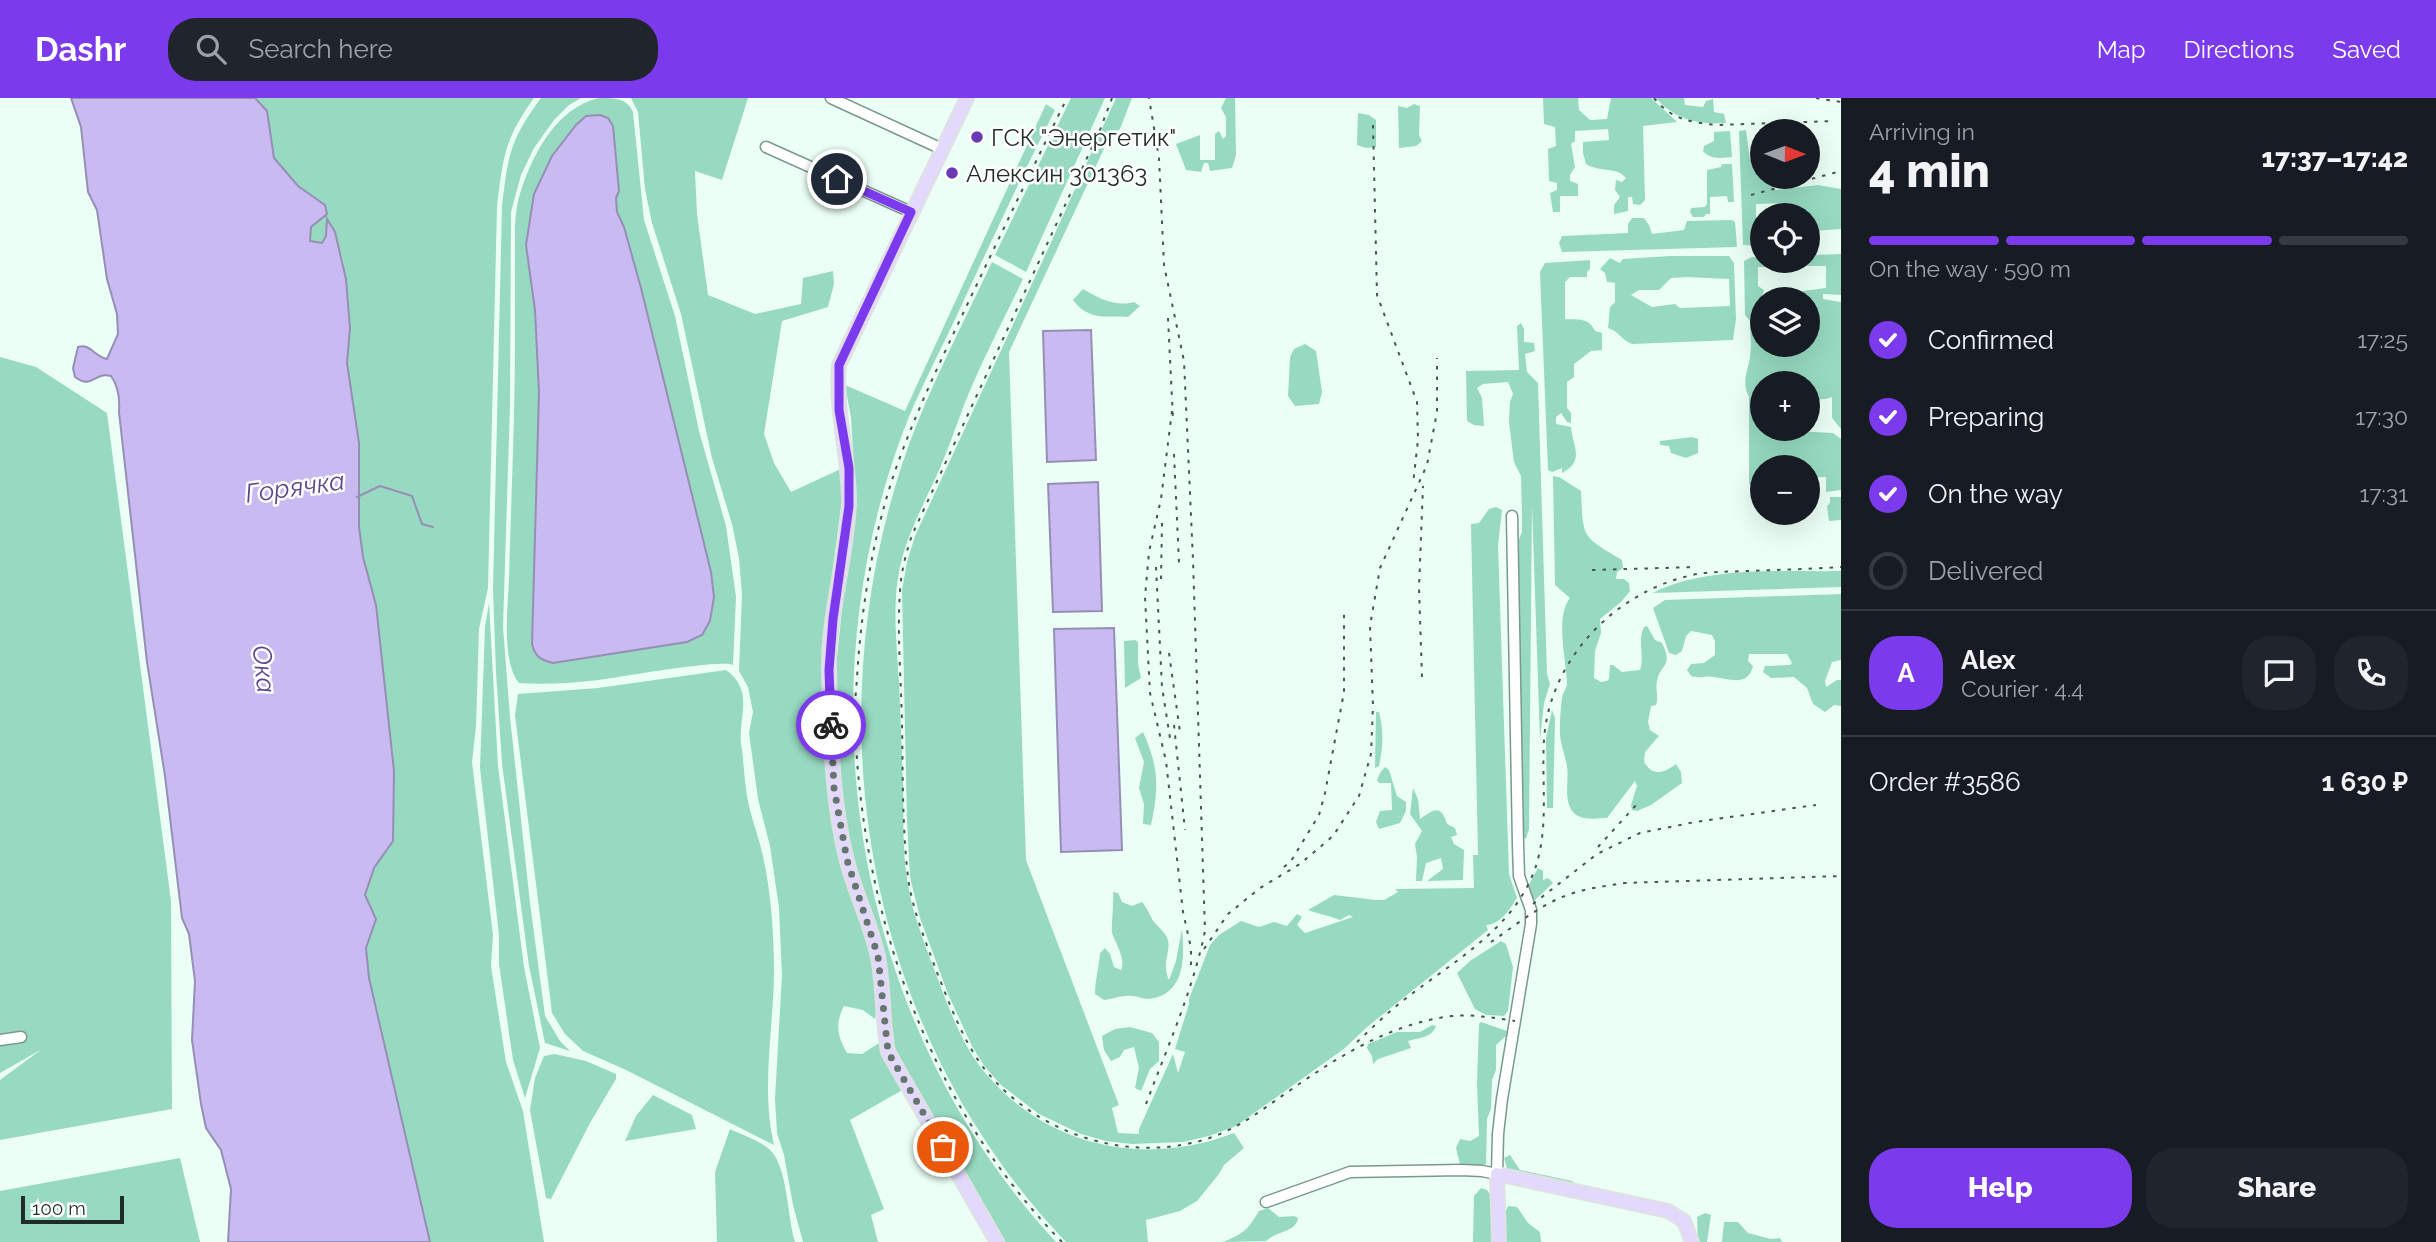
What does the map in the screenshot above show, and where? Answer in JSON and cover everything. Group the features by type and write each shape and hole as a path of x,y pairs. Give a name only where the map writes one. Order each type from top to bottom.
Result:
{"main road":[{"path":"967,98 839,365 839,410 849,468 849,506 833,619 829,670 834,788 847,860 878,956 888,1052 996,1242"},
{"path":"1499,1242 1497,1174 1668,1212 1684,1222 1692,1242"}],"street":[{"path":"831,98 942,149"},
{"path":"766,147 911,212"},
{"path":"1266,1202 1350,1172 1462,1170 1497,1174 1502,1099 1531,915 1519,876 1512,516"},
{"path":"0,1040 21,1037"}],"green space":[{"path":"255,98 534,98 516,126 506,150 497,207 488,588 479,629 476,726 472,762 493,935 491,966 506,1062 523,1111 544,1242 430,1242 369,978 366,948 376,919 365,895 374,868 393,840 359,527 359,443 347,363 349,303 343,261 335,232 328,221 326,236 321,244 310,241 311,227 325,205 298,186 274,158 267,111"},
{"path":"541,98 581,98 569,105 554,120 534,148 521,175 511,212 510,405 503,627 530,903 545,1016 560,1041 570,1051 545,1043 529,966 502,764 493,590 502,206 512,149 523,125"},
{"path":"599,98 615,99 624,101 633,112 644,220 675,316 699,431 726,526 736,597 733,665 691,666 579,682 519,683 510,661 507,633 516,211 530,166 547,136 570,112 583,103","holes":["576,125 613,126 619,191 616,198 617,212 624,227 641,288 711,572 687,642 553,663 532,644 539,393 535,310 526,245 534,194 552,156"]},
{"path":"631,98 748,98 722,180 695,171 697,214 708,295 755,314 801,304 803,278 833,271 834,284 828,307 782,321 764,434 774,463 791,492 845,467 825,639 823,725 832,814 868,933 878,991 875,1019 863,1010 844,1006 839,1018 839,1035 847,1053 862,1054 879,1043 891,1070 904,1089 850,1120 884,1209 871,1215 878,1242 803,1242 777,1133 775,1099 782,975 779,908 770,846 758,799 749,733 753,712 748,687 739,671 742,595 739,558 732,524 712,458 681,314 652,223 645,189 638,112"},
{"path":"1071,98 1105,98 1026,272 995,255"},
{"path":"1116,98 1132,98 1120,129 1110,136 1009,352 1026,860 1119,1105 1112,1108 1118,1133 1139,1134 1173,1054 1178,1073 1185,1052 1175,1049 1189,999 1210,945 1219,935 1241,921 1259,927 1274,922 1287,926 1297,914 1302,917 1297,925 1305,933 1353,917 1349,915 1340,920 1308,910 1334,895 1384,900 1398,892 1395,889 1474,888 1473,855 1478,855 1471,524 1479,523 1489,509 1496,507 1502,510 1498,545 1509,874 1517,898 1500,919 1486,925 1488,930 1367,1027 1345,1048 1236,1126 1183,1142 1132,1144 1081,1134 1039,1114 1001,1085 972,1046 948,994 920,918 910,877 902,590 907,562 915,536"},
{"path":"1226,98 1235,98 1236,155 1232,168 1210,171 1208,163 1204,163 1201,172 1186,170 1176,144 1200,135 1200,160 1215,160 1215,134 1219,131 1223,139 1226,136 1226,117 1221,108"},
{"path":"1543,98 1578,98 1579,110 1590,120 1607,119 1611,98 1651,98 1677,122 1643,126 1645,200 1640,205 1633,204 1632,197 1628,197 1628,211 1614,214 1614,205 1620,197 1615,190 1616,180 1622,182 1626,178 1618,172 1586,164 1583,142 1609,140 1608,129 1575,131 1575,141 1571,144 1575,167 1570,181 1578,184 1578,196 1560,196 1560,212 1553,212 1550,193 1557,190 1557,183 1549,181 1548,149 1556,146 1555,127 1544,124"},
{"path":"1656,98 1684,98 1685,105 1703,107 1706,101 1713,99 1714,112 1724,114 1726,123 1687,119 1671,111"},
{"path":"1046,104 1055,110 903,432 872,536 856,643 854,752 867,859 893,964 934,1064 988,1157 1056,1242 1004,1242 916,1090 890,1038 888,981 850,844 836,721 837,657 855,485 851,418 845,385 905,411"},
{"path":"1414,104 1420,106 1419,135 1422,141 1416,146 1399,148 1398,106 1407,108"},
{"path":"1358,113 1369,115 1376,120 1376,147 1357,145"},
{"path":"1746,130 1750,189 1820,189 1820,185 1841,189 1841,229 1820,230 1820,203 1750,203 1750,245 1743,245 1739,131"},
{"path":"1730,131 1732,157 1713,157 1703,151 1704,146 1714,141 1714,132"},
{"path":"1722,164 1732,164 1734,202 1728,202 1727,196 1710,197 1710,214 1693,217 1691,208 1705,207 1707,204 1707,170 1721,167"},
{"path":"1632,218 1644,218 1652,234 1684,230 1687,221 1732,220 1735,222 1737,247 1562,252 1559,243 1562,236 1628,233 1628,224"},
{"path":"1841,254 1841,295 1823,294 1823,299 1841,302 1841,429 1832,418 1832,397 1820,399 1820,371 1750,371 1750,441 1820,441 1820,432 1833,433 1841,439 1841,490 1826,492 1826,477 1820,477 1820,455 1750,455 1750,485 1749,397 1745,381 1750,357 1820,357 1820,289 1826,288 1826,266 1820,266 1820,255"},
{"path":"1729,256 1734,263 1736,319 1733,340 1632,344 1608,328 1610,307 1615,302 1615,283 1607,282 1605,273 1600,269 1610,258 1620,263 1623,259","holes":["1671,278 1729,279 1730,306 1680,308 1675,304 1652,307 1631,295 1639,290 1659,290"]},
{"path":"1750,258 1750,273 1758,273 1758,286 1750,287 1750,321 1745,315 1744,261"},
{"path":"1590,260 1587,277 1570,277 1565,282 1565,319 1586,321 1595,331 1602,333 1602,350 1591,351 1574,364 1574,377 1567,382 1567,408 1571,413 1571,423 1567,422 1561,413 1556,417 1556,424 1571,427 1576,458 1562,473 1562,468 1552,472 1548,470 1540,272 1545,263"},
{"path":"992,262 1023,279 964,405 940,468 911,532 899,572 896,621 905,866 918,924 955,1021 982,1069 1007,1096 1035,1117 1065,1133 1098,1143 1131,1149 1165,1149 1234,1133 1244,1148 1224,1165 1197,1201 1180,1211 1146,1220 1148,1242 1066,1242 998,1159 943,1068 902,971 876,869 863,764 864,659 878,553 916,426"},
{"path":"1083,289 1108,301 1134,302 1140,306 1128,317 1091,314 1073,300"},
{"path":"1521,323 1524,342 1534,343 1535,351 1525,354 1527,372 1538,383 1547,674 1550,684 1544,703 1540,740 1532,505 1529,829 1526,839 1521,836 1517,544 1522,532 1521,476 1514,462 1509,422 1513,394 1508,382 1483,384 1477,388 1482,398 1484,426 1474,425 1467,421 1466,371 1519,370 1517,326"},
{"path":"1305,344 1316,351 1322,392 1319,404 1295,406 1288,396 1290,357 1294,349"},
{"path":"0,357 36,367 107,413 171,901 172,1109 0,1140 0,1080 42,1049 0,1073"},
{"path":"1692,437 1698,439 1698,453 1686,458 1671,453 1669,446 1660,445 1660,441"},
{"path":"1553,476 1581,491 1582,518 1587,534 1599,546 1622,560 1623,568 1617,572 1616,579 1624,579 1629,583 1630,591 1600,619 1601,633 1595,651 1594,678 1601,682 1607,681 1610,665 1622,672 1640,670 1641,638 1644,627 1647,626 1655,640 1662,643 1667,657 1657,681 1656,705 1651,706 1648,722 1650,730 1659,736 1645,752 1644,762 1655,772 1667,770 1676,764 1681,772 1682,783 1651,805 1637,811 1632,810 1631,805 1637,786 1635,781 1607,818 1582,818 1575,814 1568,803 1567,768 1560,730 1562,698 1567,683 1562,627 1570,598 1555,585"},
{"path":"1830,497 1841,497 1841,520 1829,521 1827,506"},
{"path":"1841,571 1841,587 1653,593 1674,584 1720,574"},
{"path":"1841,594 1841,660 1832,662 1825,681 1826,687 1841,680 1841,706 1834,705 1825,712 1813,704 1807,688 1794,677 1771,678 1763,672 1765,666 1790,665 1792,663 1787,654 1749,654 1748,661 1753,666 1751,673 1743,679 1691,676 1687,670 1691,664 1704,663 1715,655 1712,635 1691,631 1686,636 1682,651 1676,655 1669,653 1653,608 1665,600"},
{"path":"489,603 498,766 524,967 540,1048 525,1098 513,1060 499,964 499,935 480,768 485,627"},
{"path":"1124,641 1138,642 1141,678 1125,688"},
{"path":"726,670 735,678 743,695 741,743 746,787 764,863 771,911 774,975 768,1103 774,1145 583,1051 565,1034 552,1013 515,715 518,694 598,688"},
{"path":"1552,710 1555,718 1553,808 1547,808 1546,738"},
{"path":"1376,712 1379,712 1382,739 1379,766 1375,768"},
{"path":"1143,732 1152,756 1156,778 1151,825 1143,824 1144,804 1139,788 1144,762 1135,738"},
{"path":"1385,767 1389,770 1397,796 1406,802 1406,811 1400,823 1379,829 1376,822 1380,811 1392,810 1391,783 1379,783 1377,780"},
{"path":"1413,788 1418,799 1420,819 1436,810 1442,813 1447,824 1455,828 1457,835 1451,837 1454,844 1464,850 1463,880 1427,881 1443,869 1441,858 1426,863 1422,881 1416,881 1415,844 1422,831 1410,814"},
{"path":"1538,868 1543,871 1543,880 1548,878 1553,883 1535,900 1526,890"},
{"path":"1113,892 1118,893 1122,902 1132,906 1142,902 1152,920 1167,936 1169,945 1166,968 1169,980 1182,929 1180,973 1176,983 1160,996 1148,999 1125,996 1104,1000 1095,994 1100,953 1105,948 1114,967 1121,970 1122,965 1112,933"},
{"path":"1501,941 1506,944 1513,967 1508,1011 1504,1016 1486,1015 1475,1009 1457,973"},
{"path":"1481,1022 1507,1031 1506,1036 1496,1045 1496,1070 1492,1080 1491,1109 1487,1119 1486,1164 1480,1167 1460,1164 1456,1148 1460,1139 1470,1141 1479,1136 1477,1083"},
{"path":"1432,1025 1436,1026 1428,1035 1408,1041 1411,1048 1378,1059 1373,1064 1368,1044 1397,1032 1420,1032"},
{"path":"1130,1027 1152,1033 1159,1042 1159,1061 1150,1069 1141,1091 1135,1088 1139,1068 1134,1047 1124,1050 1120,1057 1111,1061 1104,1050 1102,1036 1115,1029"},
{"path":"555,1054 586,1061 616,1074 616,1079 551,1199 546,1198 530,1110 535,1078 544,1056"},
{"path":"653,1095 692,1115 696,1129 625,1141 636,1116"},
{"path":"730,1129 760,1143 775,1157 783,1179 795,1242 717,1242 715,1172"},
{"path":"1510,1155 1520,1170 1572,1181 1574,1187 1508,1172 1504,1158"},
{"path":"180,1158 200,1242 0,1242 0,1191"},
{"path":"1481,1188 1487,1190 1493,1199 1494,1242 1473,1242 1474,1196"},
{"path":"1508,1206 1517,1207 1528,1223 1540,1232 1541,1242 1505,1242 1504,1215"},
{"path":"1268,1208 1279,1217 1298,1218 1297,1223 1266,1241 1223,1242 1244,1231 1259,1211"},
{"path":"1705,1213 1711,1215 1707,1242 1698,1242 1697,1217"},
{"path":"1724,1222 1738,1222 1748,1233 1771,1239 1780,1238 1782,1242 1722,1242"}],"water":[{"name":"Ока","path":"71,98 255,98 267,111 274,158 298,186 325,205 327,214 311,227 310,241 322,243 326,236 327,219 335,232 346,279 350,328 347,363 359,443 359,527 363,557 376,605 394,771 393,841 374,868 365,895 376,919 366,948 369,978 430,1242 228,1242 231,1189 221,1150 206,1128 201,1104 192,1040 195,981 189,934 182,918 165,776 147,662 118,393 111,376 105,375 84,382 75,377 73,368 78,347 86,347 107,359 118,334 117,314 107,279 97,210 88,192 81,127"},
{"path":"600,115 608,118 613,126 619,191 616,198 617,212 624,227 641,288 711,572 714,597 710,621 702,635 687,642 553,663 539,657 532,644 539,393 535,310 526,245 534,194 552,156 586,116"},
{"path":"1091,330 1096,460 1047,462 1043,331"},
{"path":"1098,482 1102,611 1053,612 1048,484"},
{"path":"1114,628 1122,850 1061,852 1054,629"}],"waterway":[{"name":"Горячка","path":"357,497 380,486 412,496 422,524 433,527"}],"railway":[{"path":"1062,1242 1015,1188 974,1130 939,1067 911,1002 888,933 871,864 860,793 855,711 861,627 869,576 893,477 937,369 1067,98"},
{"path":"1112,98 1100,130 912,535 901,577 899,640 908,877 919,924 956,1020 983,1067 1024,1107 1075,1134 1130,1147 1159,1148 1202,1140 1230,1129 1255,1115 1310,1076 1388,1033 1452,1016 1515,1021"},
{"path":"1146,1104 1187,997 1205,931 1184,361 1164,265 1159,158 1149,98"},
{"path":"1654,98 1674,115 1706,124 1835,121"},
{"path":"1816,98 1841,102"},
{"path":"1373,125 1377,295 1417,402 1418,440 1413,484"},
{"path":"1751,195 1841,171"},
{"path":"1168,318 1173,419"},
{"path":"1204,949 1228,914 1260,888 1300,864 1333,836 1359,796 1371,754 1373,706 1370,626 1380,568 1427,465 1437,412 1437,358"},
{"path":"1172,411 1161,499 1149,552 1145,597 1150,693 1166,761 1191,965"},
{"path":"1174,454 1179,563"},
{"path":"1422,677 1419,588 1423,486"},
{"path":"1161,579 1162,523"},
{"path":"1156,567 1162,687 1170,738"},
{"path":"1592,570 1697,567"},
{"path":"1357,1042 1400,1003 1490,934 1519,901 1537,864 1541,847 1544,740 1549,711 1558,684 1572,658 1590,635 1611,615 1635,598 1660,585 1688,576 1717,572 1841,567"},
{"path":"1284,867 1291,861 1319,815 1325,793 1344,692 1344,612"},
{"path":"1169,653 1180,732"},
{"path":"1174,725 1185,830"},
{"path":"1598,847 1638,803"},
{"path":"1533,904 1597,854 1640,833 1695,822 1816,805"},
{"path":"1491,942 1549,903 1597,887 1624,883 1841,876"}],"way so far":[{"path":"831,725 834,788 847,860 878,956 888,1052 943,1147"}],"place":[{"name":"ГСК \"Энергетик\"","path":"977,137"},
{"name":"Алексин 301363","path":"952,173"}],"route":[{"path":"831,725 829,670 833,619 849,506 849,468 839,410 839,365 911,212 837,179"}]}
